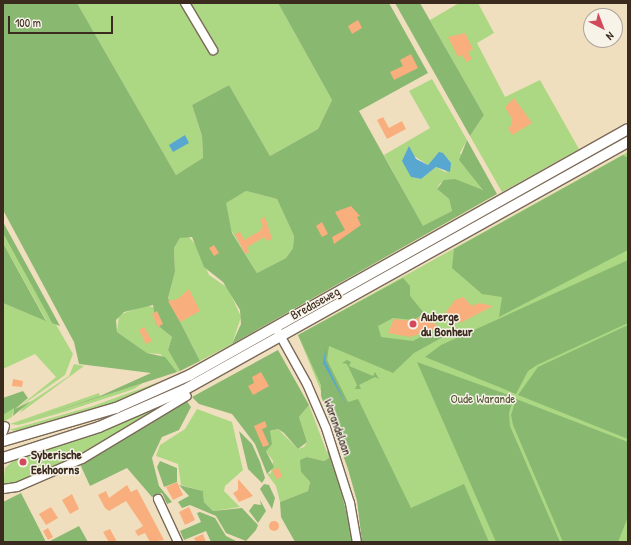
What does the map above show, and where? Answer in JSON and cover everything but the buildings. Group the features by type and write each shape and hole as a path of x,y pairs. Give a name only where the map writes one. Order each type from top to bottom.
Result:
{"main road":[{"name":"Bredaseweg","path":"3,458 55,443 143,410 279,332 464,222 628,130"},
{"name":"Bredaseweg","path":"3,441 136,400 190,375 279,332 468,232 628,142"},
{"path":"522,189 527,199"},
{"path":"464,222 460,231 468,232"}],"street":[{"path":"185,3 213,50"},
{"name":"Warandelaan","path":"279,332 326,428 350,503 357,542"},
{"path":"3,489 17,487 82,458 187,396"},
{"path":"158,499 178,542"}],"green space":[{"path":"3,3 77,3 176,175 203,158 202,136 192,105 229,85 270,156 318,129 332,100 278,3 389,3 428,73 359,111 423,226 452,211 449,199 437,189 444,180 455,179 483,190 459,160 467,140 497,194 232,344 241,324 240,310 223,282 204,267 192,237 180,238 174,248 175,272 168,298 200,361 180,371 168,350 172,337 156,324 153,305 124,312 116,320 117,332 147,353 165,357 177,372 17,424 100,396 151,373 79,364 74,342 3,210","holes":["246,191 277,199 294,236 293,248 286,258 257,273 232,233 226,203"]},
{"path":"77,3 278,3 332,100 318,129 270,156 229,85 192,105 202,136 203,159 176,175"},
{"path":"395,3 420,3 484,115 470,136"},
{"path":"459,3 478,3 494,33 477,43 505,97 540,80 579,149 502,192 470,136 484,115 430,20"},
{"path":"432,79 467,140 460,153 484,188 480,191 440,183 437,189 449,199 452,211 423,227 384,155 430,128 409,91","holes":["414,156 428,165 436,156 447,173 436,167 421,179 411,177"]},
{"name":"Oude Warande","path":"628,152 628,542 383,542 298,335"},
{"path":"623,155 628,158 628,250 499,317 502,297 482,294 452,268 454,249"},
{"path":"246,191 277,199 294,236 293,248 286,258 257,273 232,232 225,203"},
{"path":"3,222 60,326 52,323 3,233"},
{"path":"3,233 73,354 65,375 15,410 56,377 35,354 3,369 3,303 46,320 3,243"},
{"path":"188,236 196,245 209,275 228,288 241,317 232,344 200,361 168,298 175,272 174,248 180,238"},
{"path":"3,243 20,274 46,321 3,303"},
{"path":"628,260 628,323 537,365 528,371 516,394 425,357 441,345"},
{"path":"403,278 410,286 410,296 424,313 414,320 393,318 378,326 381,337 413,341 439,327 443,337 414,353 393,373 329,346 327,360 348,402 358,399 411,508 464,484 489,542 362,542 357,501 348,469 321,396 321,385 298,335"},
{"path":"146,305 155,308 156,324 172,337 168,350 180,371 177,372 160,354 147,353 117,332 119,315"},
{"path":"628,325 628,439 518,395 538,367"},
{"path":"278,350 309,405 299,417 307,442 298,449 284,433 278,429 270,431 272,444 266,451 274,467 267,474 255,444 232,414 199,404 192,397"},
{"path":"347,360 351,362 349,366 373,376 375,372 379,379 375,377 359,385 361,389 355,389 357,385 347,364 342,363"},
{"path":"417,362 514,397 509,413 510,426 560,542 496,542"},
{"path":"74,364 84,366 20,413 24,406 69,376"},
{"path":"167,379 168,382 141,394 78,417 18,431 9,430 93,406"},
{"path":"143,383 134,389 67,411 18,425 10,424 99,393 100,396 17,424"},
{"path":"23,391 28,398 15,409 31,401 13,416 14,408 3,415 3,398"},
{"path":"185,394 55,468 10,487 3,485 5,468 15,459 85,437"},
{"path":"516,399 628,442 628,517 618,542 563,542 513,425 511,415"},
{"path":"186,400 191,407 179,430 162,437 152,458 159,486 172,502 167,504 162,493 152,497 127,468 90,486 80,464"},
{"path":"309,405 329,458 324,461 307,457 301,472 310,482 308,491 280,502 276,486 267,474 271,473 273,461 266,451 268,432 278,429 298,449 304,447 307,442 299,417"},
{"path":"14,407 12,417 3,422 3,415"},
{"path":"197,409 232,422 243,470 225,486 224,491 240,507 213,511 204,502 203,491 181,485 178,464 156,456 160,445 185,429"},
{"path":"239,431 252,444 260,462 265,478 262,483 248,469"},
{"path":"327,451 331,452 354,542 295,542 281,517 280,502 308,491 310,482 301,472 300,460 307,457 324,461 329,458"},
{"path":"160,461 177,468 177,482 164,487 157,467"},
{"path":"264,484 269,485 275,498 272,509 260,489"},
{"path":"179,485 203,491 204,502 213,511 242,508 258,525 256,530 246,541 226,533 216,516 190,505 182,508 178,502 189,496"},
{"path":"21,493 46,542 3,542 3,502"},
{"path":"260,500 266,511 258,523 249,511 254,504 261,505"},
{"path":"200,512 215,518 226,536 238,542 211,542 206,531 184,540 180,531 201,522 197,513"},
{"path":"79,526 88,542 48,542"}],"water":[{"path":"185,135 189,143 173,152 169,145"},
{"path":"409,146 416,159 428,165 439,152 443,153 451,163 450,172 436,167 421,179 411,177 402,161"},
{"path":"326,345 325,360 346,405 323,363"}],"place":[{"name":"Auberge du Bonheur","path":"413,324"},
{"name":"Syberische Eekhoorns","path":"23,462"}]}
